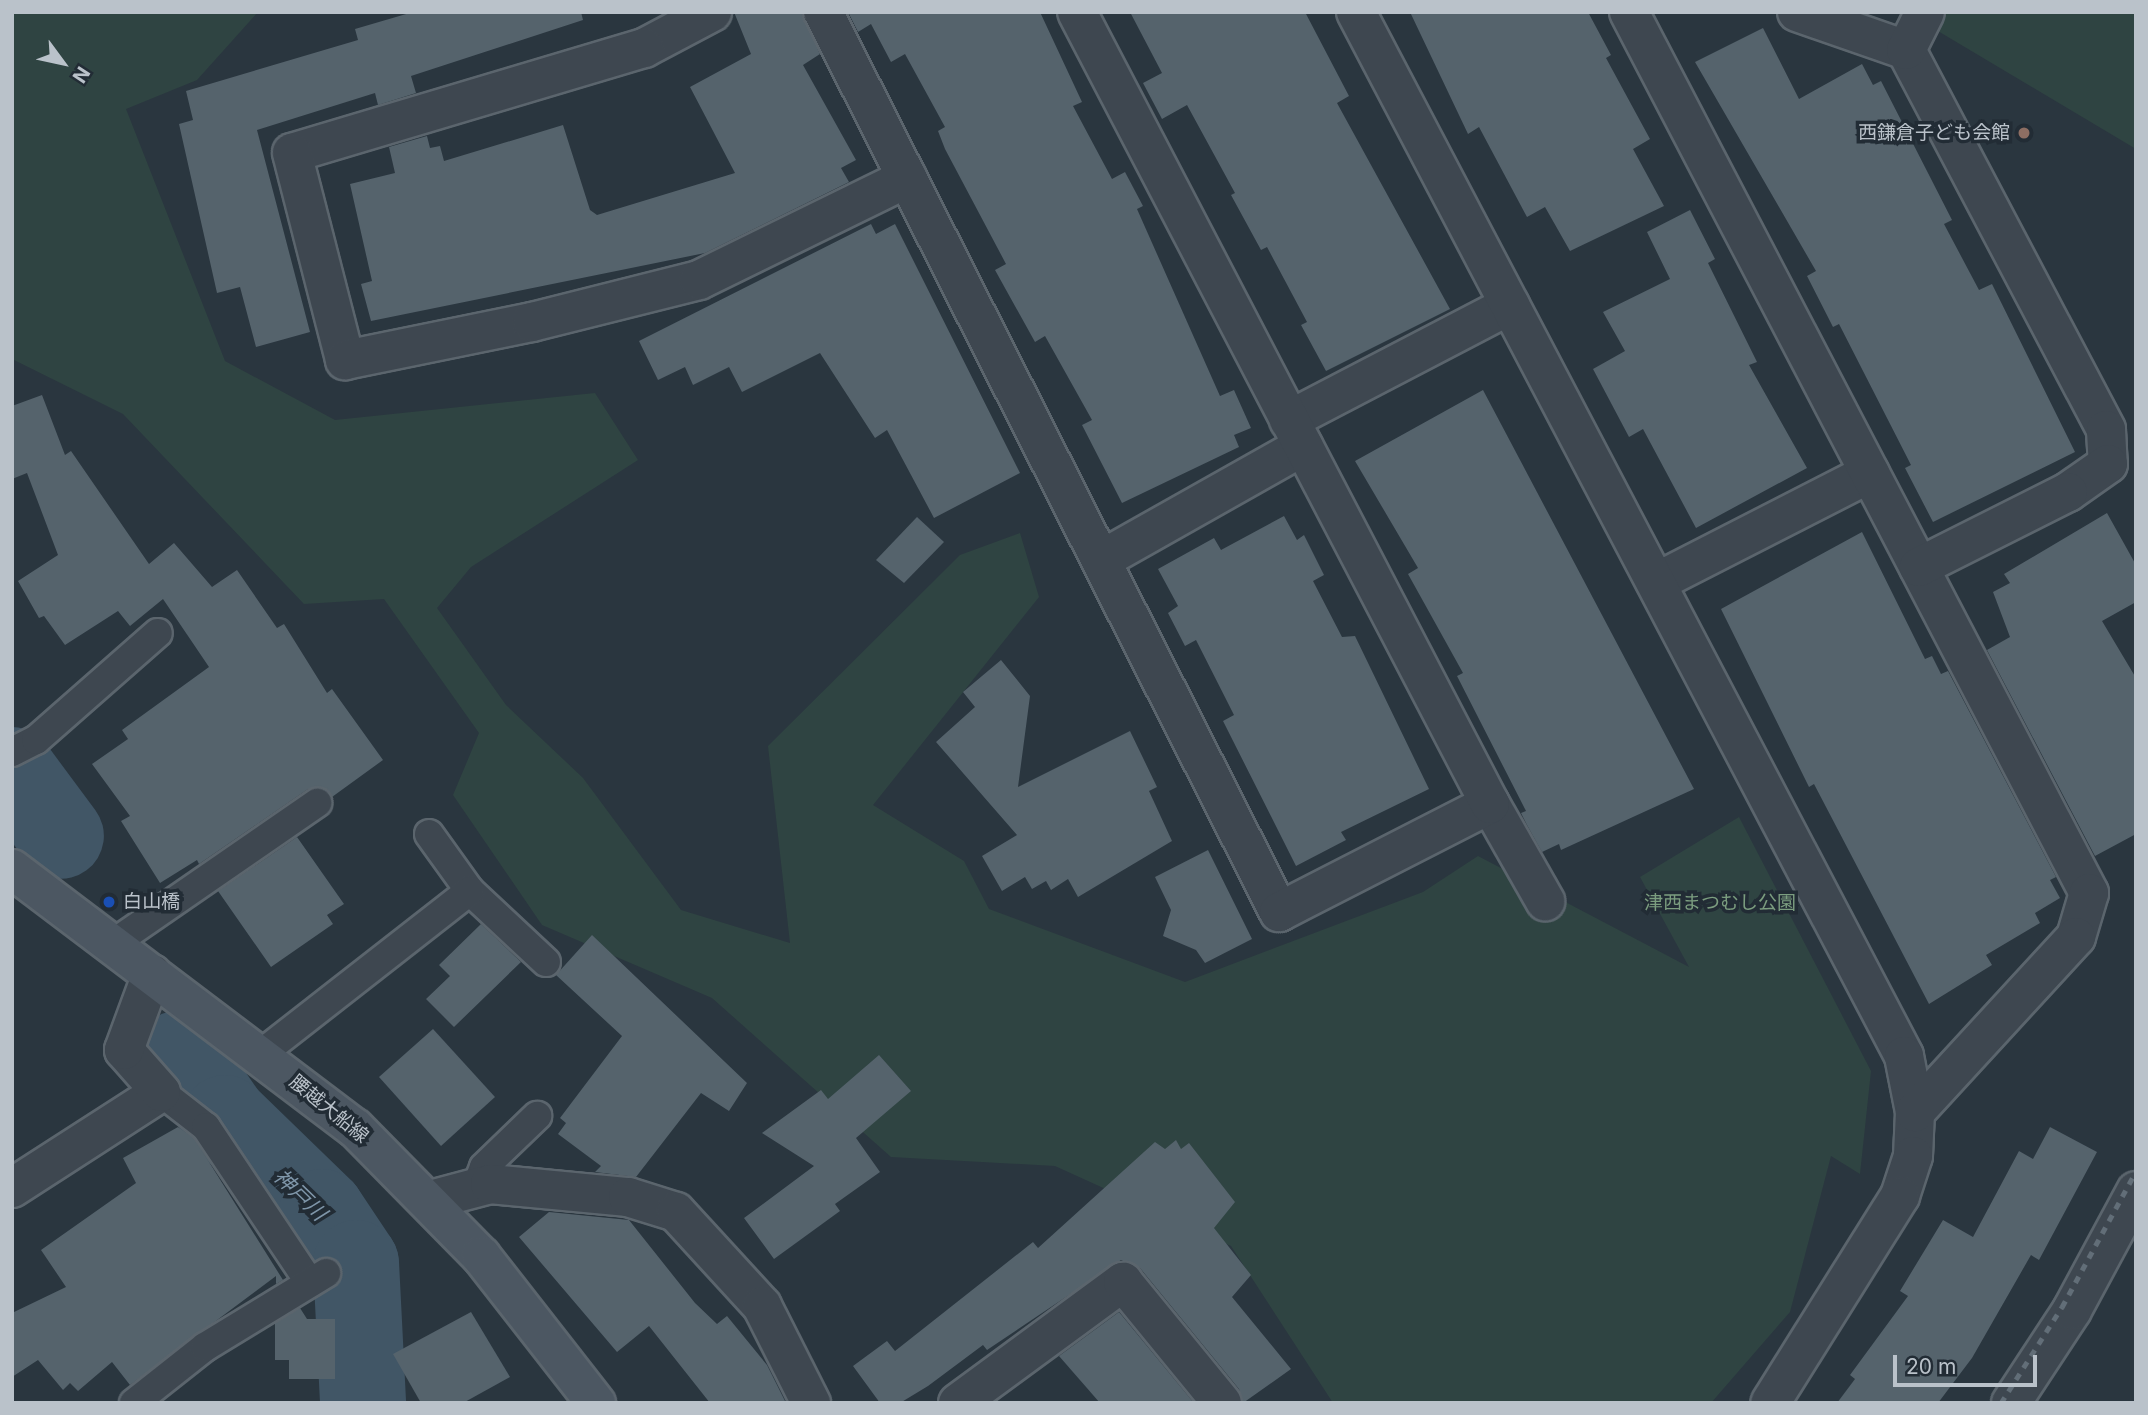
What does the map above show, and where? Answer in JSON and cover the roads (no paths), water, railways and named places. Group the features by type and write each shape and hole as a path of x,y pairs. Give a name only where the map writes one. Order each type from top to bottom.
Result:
{"main road":[{"name":"腰越大船線","path":"12,869 114,943 355,1128 430,1200 596,1403"}],"street":[{"path":"712,12 644,48 292,153 345,360 532,322 699,280 907,178"},
{"path":"823,12 1279,912 1490,804"},
{"path":"1077,12 1490,804 1545,901"},
{"path":"1356,12 1882,1009 1904,1056 1915,1112 1913,1157 1900,1196 1770,1403"},
{"path":"1629,12 2089,893 2076,937 1915,1112"},
{"path":"1797,12 1906,50 2106,430 2108,464 2068,492 1919,567"},
{"path":"1906,50 1925,12"},
{"path":"1101,560 1296,433 1510,305"},
{"path":"1657,582 1870,473"},
{"path":"12,1188 161,1092 124,1050 152,974"},
{"path":"430,1200 490,1184 628,1197 676,1212 762,1306 811,1403"},
{"path":"2011,1403 2071,1310 2136,1191"},
{"path":"958,1403 1124,1282 1222,1403"}],"lane":[{"path":"24,746 158,633"},
{"path":"114,943 317,803"},
{"path":"429,834 470,891 546,962"},
{"path":"261,1054 470,891"},
{"path":"134,1403 205,1347 318,1278 206,1127 161,1092"},
{"path":"476,1188 484,1167 537,1116"}],"waterway":[{"name":"神戸川","path":"12,770 61,836"},
{"name":"神戸川","path":"180,1053 225,1118 322,1212 356,1263 363,1403"}],"railway":[{"path":"2001,1403 2062,1307 2136,1171"}],"place":[{"name":"西鎌倉子ども会館","path":"2024,133"},
{"name":"白山橋","path":"109,902"}],"park label":[{"name":"津西まつむし公園","path":"1720,903"}]}
